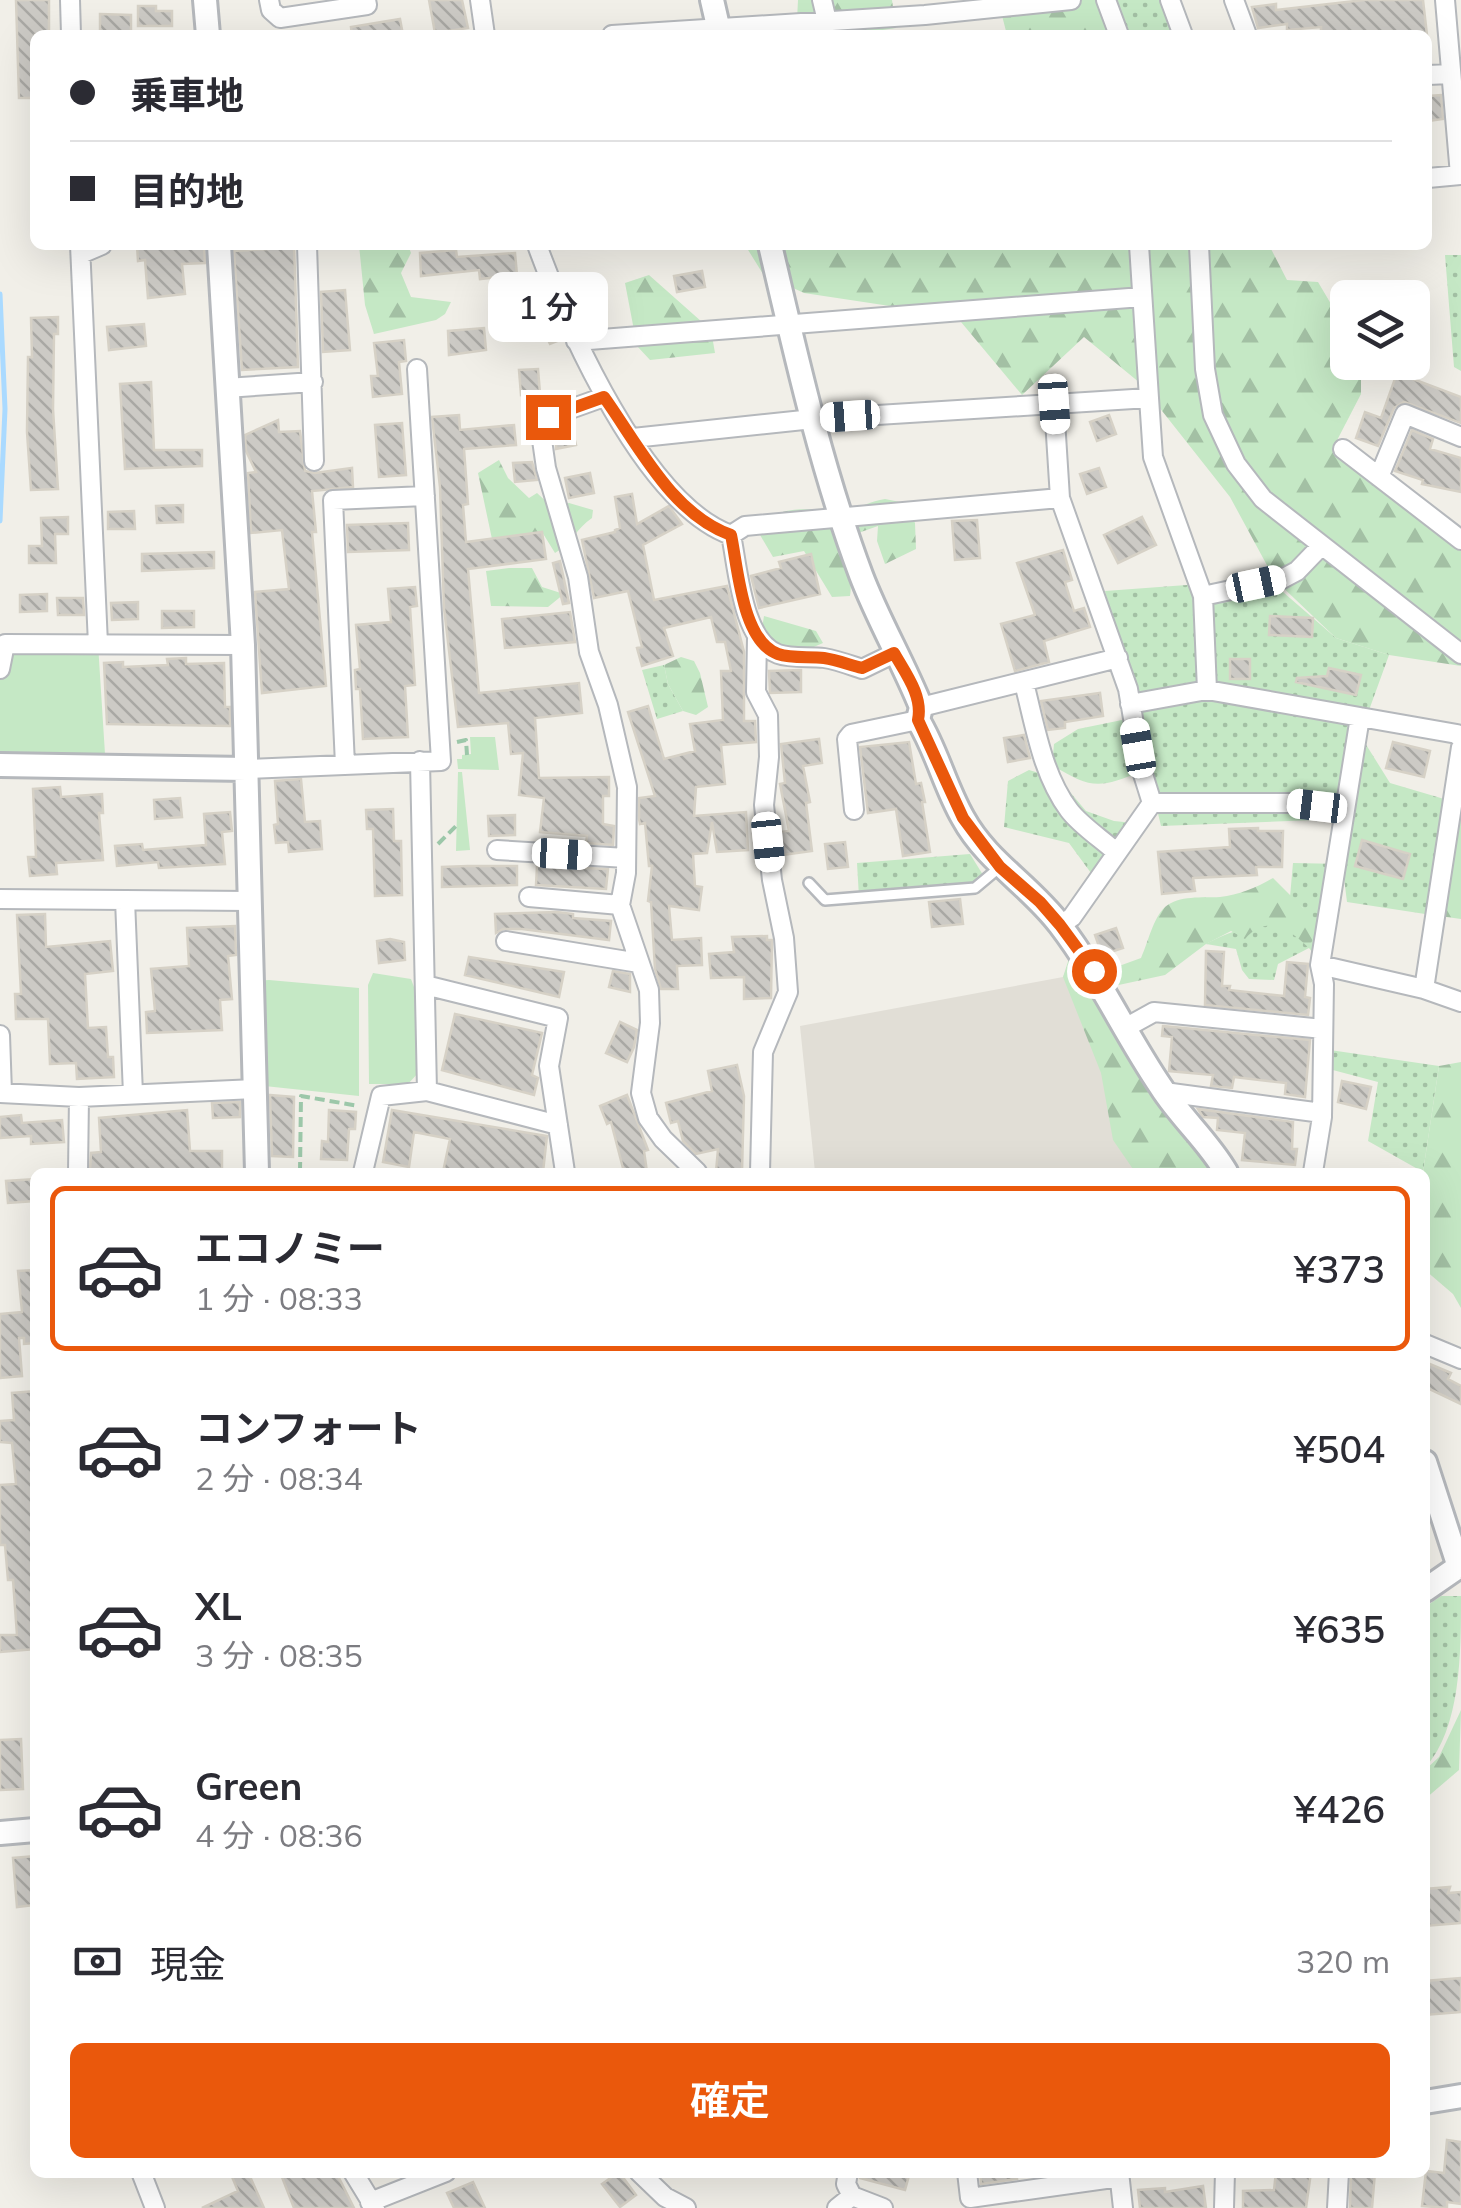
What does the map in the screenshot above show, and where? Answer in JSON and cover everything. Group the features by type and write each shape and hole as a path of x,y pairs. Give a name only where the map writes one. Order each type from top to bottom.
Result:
{"street":[{"path":"70,0 71,30"},
{"path":"206,0 208,30"},
{"path":"269,0 271,10 280,18 367,5 366,0"},
{"path":"480,0 484,30"},
{"path":"712,0 719,30"},
{"path":"822,0 827,21"},
{"path":"730,30 1071,0"},
{"path":"1106,0 1117,30"},
{"path":"1170,0 1180,30"},
{"path":"1234,0 1245,30"},
{"path":"1432,178 1461,175 1445,0"},
{"path":"1432,75 1451,74"},
{"path":"81,250 98,644"},
{"path":"219,250 243,644 257,1168"},
{"path":"306,250 314,461"},
{"path":"543,250 552,290 604,397 685,506 717,530 731,535"},
{"path":"771,250 814,419 862,579 963,818 1000,867 1060,925 1094,971 1164,1092 1224,1168"},
{"path":"1139,250 1153,457 1204,596 1208,690"},
{"path":"1199,250 1205,368 1213,415 1236,464 1263,499 1461,654"},
{"path":"576,341 1142,297"},
{"path":"0,765 246,769 440,760 417,369"},
{"path":"226,388 313,382"},
{"path":"604,397 556,412 544,424 542,440 546,468 582,592 589,652 608,705 628,787 620,905 649,990 650,1024 641,1093 648,1118 662,1139 693,1168"},
{"path":"633,438 814,419 1149,398"},
{"path":"1054,404 1060,498 1118,658 1152,803"},
{"path":"1379,477 1405,414 1461,437"},
{"path":"1344,449 1461,540"},
{"path":"344,765 333,500 425,496"},
{"path":"731,535 745,526 1060,498"},
{"path":"731,535 757,639 756,692 768,715 764,804 788,992 762,1052 760,1168"},
{"path":"1204,596 1282,579 1297,571 1322,545"},
{"path":"757,639 780,656 826,658 862,668 894,653"},
{"path":"0,669 5,644 243,644"},
{"path":"854,810 847,739 851,734 1118,658"},
{"path":"1024,682 1044,759 1056,788 1070,812 1118,852"},
{"path":"1130,704 1208,690 1457,734 1461,739"},
{"path":"1314,1168 1322,1113 1324,984 1320,966 1360,717"},
{"path":"1424,989 1461,748"},
{"path":"420,762 427,1091"},
{"path":"1060,925 1072,917 1152,803"},
{"path":"1152,803 1288,803 1345,810"},
{"path":"498,850 626,858"},
{"path":"530,898 620,905"},
{"path":"0,899 250,901"},
{"path":"125,900 133,1094"},
{"path":"506,940 639,963"},
{"path":"1320,966 1424,989 1461,1002"},
{"path":"425,984 558,1018 549,1066 564,1168"},
{"path":"1125,1028 1154,1012 1323,1029"},
{"path":"0,1035 1,1093 79,1097 255,1089"},
{"path":"365,1168 381,1096 427,1091 558,1125"},
{"path":"1164,1092 1322,1113"},
{"path":"78,1168 79,1097"},
{"path":"1430,1346 1461,1358"},
{"path":"1430,1477 1460,1566 1430,1587"},
{"path":"0,1833 30,1830"},
{"path":"1430,2101 1461,2096"},
{"path":"142,2178 154,2208"},
{"path":"356,2178 372,2205 433,2178"},
{"path":"646,2178 665,2197 686,2208"},
{"path":"968,2178 970,2198 1100,2178"},
{"path":"1120,2178 1124,2208"},
{"path":"1224,2208 1225,2178"},
{"path":"1337,2208 1339,2178"},
{"path":"845,2202 884,2208"}],"lane":[{"path":"809,882 825,900 975,888 1000,867"}],"path":[{"path":"300,1168 301,1096 378,1110"}],"shaded area":[{"path":"1075,948 1218,1168 815,1168 800,1026 1063,977"}],"green space":[{"path":"798,0 892,0 896,28 784,30 797,20"},
{"path":"998,0 1106,0 1113,30 1006,30"},
{"path":"1107,0 1180,0 1190,30 1113,30"},
{"path":"360,250 410,250 401,273 411,297 451,302 445,314 436,320 374,334 365,305"},
{"path":"748,250 1272,250 1287,280 1318,282 1330,302 1330,380 1361,380 1361,394 1332,450 1461,543 1461,666 1389,655 1336,638 1275,580 1230,497 1140,383 1084,337 1022,395 956,316 804,293 763,274"},
{"path":"1445,255 1461,255 1461,371 1454,367"},
{"path":"649,275 711,330 715,353 650,360 637,346 625,283"},
{"path":"499,460 508,478 529,498 537,493 551,506 569,503 593,510 592,518 555,553 542,532 492,539 478,473"},
{"path":"885,499 905,503 915,523 916,549 885,564 877,541 878,526 844,538 850,596 832,597 804,551 773,557 756,528 788,511 846,509"},
{"path":"532,568 542,587 564,594 548,607 491,606 486,571"},
{"path":"1268,579 1336,638 1389,655 1360,735 1390,783 1461,804 1449,855 1425,914 1347,902 1343,870 1329,974 1309,948 1278,964 1274,980 1249,979 1236,949 1206,944 1240,929 1276,924 1309,947 1303,908 1290,897 1293,863 1343,864 1339,819 1161,826 1105,591"},
{"path":"764,616 816,631 823,643 802,652 775,646 762,628"},
{"path":"5,644 98,644 105,754 0,756 0,665"},
{"path":"681,657 694,661 700,673 708,707 696,715 683,711 668,684 664,665"},
{"path":"664,665 668,684 683,711 657,719 642,670"},
{"path":"1122,720 1133,726 1142,771 1096,784 1076,779 1052,765 1054,744 1078,729"},
{"path":"470,737 495,737 499,770 458,769 457,759 471,754"},
{"path":"1029,770 1059,779 1086,811 1114,821 1144,824 1102,888 1069,843 1004,827 1008,781"},
{"path":"458,772 462,772 470,850 456,851"},
{"path":"1461,804 1461,919 1425,914 1447,864"},
{"path":"970,854 988,883 859,897 857,863"},
{"path":"1273,878 1303,908 1316,932 1309,948 1277,927 1261,927 1245,939 1231,931 1206,944 1165,975 1114,986 1119,966 1141,958 1165,907 1184,899 1234,895"},
{"path":"1075,940 1219,1168 1132,1168 1113,1140 1101,1073 1063,977"},
{"path":"373,973 411,979 417,995 419,1072 408,1084 369,1084 368,985"},
{"path":"252,981 359,988 359,1096 255,1085"},
{"path":"1330,1050 1439,1066 1424,1168 1416,1168 1368,1141 1378,1082 1329,1069"},
{"path":"1461,1062 1461,1308 1453,1294 1430,1274 1430,1168 1424,1168 1439,1066"},
{"path":"1441,1596 1461,1596 1459,1665 1452,1711 1430,1761 1430,1604"},
{"path":"1461,1710 1459,1770 1430,1795 1430,1765 1439,1757"}],"building":[{"path":"16,0 49,0 49,30 30,30 30,98 19,98"},
{"path":"429,0 462,0 468,28 434,30"},
{"path":"1364,0 1423,0 1426,30 1287,30 1287,24 1258,28 1252,7 1276,4 1276,10"},
{"path":"138,6 172,11 172,26 138,26"},
{"path":"100,14 131,15 131,30 100,30"},
{"path":"400,19 402,30 351,30 351,27"},
{"path":"1441,95 1443,119 1432,120 1432,96"},
{"path":"137,250 204,250 205,263 182,264 185,294 148,298 145,260 138,261"},
{"path":"294,250 298,367 242,370 234,251"},
{"path":"456,250 457,257 515,253 517,275 480,279 479,270 421,276 420,253"},
{"path":"702,271 705,287 677,292 674,276"},
{"path":"345,290 350,350 323,352 321,292"},
{"path":"546,302 562,339 550,344 533,308"},
{"path":"58,317 58,334 54,334 53,409 58,489 31,490 27,432 31,318"},
{"path":"144,324 146,346 109,350 107,327"},
{"path":"484,328 486,350 449,355 448,331"},
{"path":"404,340 406,361 399,362 402,394 373,397 371,376 378,376 374,343"},
{"path":"538,369 540,393 521,395 519,370"},
{"path":"1395,380 1416,380 1461,397 1461,423 1404,402 1394,408 1378,446 1356,438 1365,412 1381,418"},
{"path":"151,382 154,450 202,450 202,466 125,469 120,384"},
{"path":"459,415 460,430 514,425 516,445 464,449 466,542 542,532 546,559 468,569 479,693 579,683 582,713 535,718 539,778 609,777 609,796 603,796 603,824 614,826 613,845 586,843 587,836 540,832 544,798 519,795 523,753 511,754 508,723 458,727 444,608 440,487 432,417"},
{"path":"1109,415 1116,434 1097,441 1090,422"},
{"path":"278,420 279,432 300,431 305,471 352,468 353,487 312,491 326,686 262,693 255,592 289,589 282,530 251,533 248,473 256,472 246,451 245,435"},
{"path":"402,423 406,475 379,477 375,425"},
{"path":"572,428 576,445 556,449 557,431"},
{"path":"1412,430 1433,439 1430,449 1461,458 1461,492 1422,484 1423,480 1395,471"},
{"path":"532,462 537,480 515,482 513,463"},
{"path":"1099,468 1106,487 1087,494 1080,474"},
{"path":"590,473 594,493 569,498 565,478"},
{"path":"632,494 637,524 669,506 682,524 643,545 654,600 727,586 744,652 744,721 755,721 756,742 721,745 725,784 696,787 694,816 746,812 748,850 717,852 712,822 707,853 693,854 695,886 702,887 699,910 669,906 672,940 701,938 702,965 677,966 678,989 661,989 655,969 648,901 652,866 645,823 640,824 639,819 639,798 655,796 628,712 648,706 664,759 695,751 690,724 723,720 721,671 731,671 725,642 717,642 711,617 664,628 673,656 642,666 637,648 642,647 628,591 594,598 582,540 620,528 615,497"},
{"path":"183,505 183,522 157,523 156,506"},
{"path":"134,511 135,529 108,529 108,512"},
{"path":"68,517 68,534 55,534 56,563 29,563 29,546 42,546 41,518"},
{"path":"1142,517 1156,545 1118,563 1104,535"},
{"path":"977,520 980,558 955,560 952,521"},
{"path":"408,523 409,550 348,552 347,525"},
{"path":"1063,550 1072,580 1065,582 1074,611 1084,608 1090,627 1044,641 1049,662 1015,671 1001,624 1035,615 1017,563"},
{"path":"214,552 214,568 142,571 142,554"},
{"path":"811,554 820,594 759,608 751,576 781,568 779,562"},
{"path":"560,561 569,603 563,604 553,563"},
{"path":"415,587 417,606 410,607 415,685 405,686 408,737 363,739 360,689 356,689 355,670 360,669 356,625 391,622 388,589"},
{"path":"47,594 47,611 20,612 20,595"},
{"path":"57,598 83,598 84,615 58,615"},
{"path":"138,602 138,619 112,620 111,603"},
{"path":"162,611 194,611 194,627 162,628"},
{"path":"570,612 575,642 505,648 502,619"},
{"path":"1270,616 1313,618 1312,637 1269,635"},
{"path":"186,658 186,664 224,663 225,707 230,707 230,726 107,724 104,663 123,662 123,667 168,665 167,659"},
{"path":"1230,659 1250,659 1250,679 1230,679"},
{"path":"1329,668 1361,675 1356,695 1296,682 1297,678 1327,676"},
{"path":"801,670 801,692 770,693 769,671"},
{"path":"1100,693 1103,716 1065,722 1065,728 1048,730 1041,701"},
{"path":"1024,735 1030,758 1008,762 1004,738"},
{"path":"819,739 822,763 803,766 810,802 806,803 812,851 782,855 779,832 789,831 780,784 785,783 781,744"},
{"path":"909,742 916,784 921,783 925,802 930,852 903,856 896,809 868,813 860,747"},
{"path":"1393,742 1430,751 1424,777 1386,768"},
{"path":"301,779 305,822 320,821 322,849 289,852 288,842 276,843 275,781"},
{"path":"60,787 61,797 102,794 103,813 99,813 103,860 56,863 57,874 30,876 28,857 36,857 33,789"},
{"path":"180,798 182,817 155,819 154,800"},
{"path":"393,809 394,841 401,841 402,895 375,896 373,829 367,829 366,810"},
{"path":"230,812 232,831 222,832 225,864 159,868 158,862 117,866 115,846 142,844 143,850 206,845 204,814"},
{"path":"515,815 515,835 489,836 488,816"},
{"path":"1229,829 1283,831 1282,867 1256,867 1257,875 1193,878 1195,891 1162,894 1158,852 1230,847"},
{"path":"1362,840 1410,854 1403,879 1355,866"},
{"path":"845,842 848,867 828,869 825,844"},
{"path":"517,866 517,885 442,887 442,867"},
{"path":"537,866 608,869 606,889 536,885"},
{"path":"960,899 963,924 932,927 929,902"},
{"path":"45,914 46,947 110,941 113,971 85,974 88,1028 106,1027 114,1077 77,1079 76,1063 50,1064 48,1019 16,1019 15,994 21,994 17,915"},
{"path":"495,914 573,914 573,918 611,921 609,940 522,929 496,933"},
{"path":"235,926 236,955 228,956 232,999 220,1000 222,1030 147,1033 146,1012 155,1011 151,969 189,966 187,928"},
{"path":"1116,928 1123,948 1102,955 1095,935"},
{"path":"767,936 767,940 772,940 771,998 744,999 744,977 711,978 709,954 734,952 732,937"},
{"path":"377,941 404,942 405,960 379,963"},
{"path":"1206,951 1224,952 1222,986 1230,986 1229,990 1284,996 1287,962 1308,964 1308,1015 1205,1005"},
{"path":"469,957 564,972 559,997 465,975"},
{"path":"613,971 630,974 630,992 609,987"},
{"path":"455,1014 542,1033 532,1075 538,1078 534,1095 442,1070"},
{"path":"620,1022 637,1030 627,1062 606,1053"},
{"path":"1163,1026 1310,1040 1305,1097 1285,1094 1286,1083 1234,1077 1232,1088 1211,1086 1213,1075 1169,1071 1172,1037 1162,1036"},
{"path":"737,1065 744,1096 742,1168 716,1168 718,1149 696,1154 683,1141 678,1121 671,1123 666,1103 712,1091 708,1071"},
{"path":"1342,1081 1371,1087 1366,1109 1338,1102"},
{"path":"270,1095 294,1097 293,1157 272,1156"},
{"path":"627,1095 648,1150 644,1151 646,1168 623,1168 611,1122 607,1124 600,1106"},
{"path":"240,1102 240,1117 213,1118 212,1103"},
{"path":"1198,1109 1293,1122 1295,1165 1242,1160 1245,1133 1217,1130 1218,1118 1203,1117"},
{"path":"187,1110 190,1151 222,1151 222,1168 90,1168 91,1153 101,1152 99,1118"},
{"path":"329,1110 356,1112 355,1129 349,1129 347,1160 321,1159 322,1141 328,1142"},
{"path":"392,1110 547,1136 543,1168 444,1168 450,1139 414,1132 409,1167 383,1162"},
{"path":"21,1115 22,1123 62,1120 64,1142 31,1144 31,1136 0,1138 0,1117"},
{"path":"30,1179 30,1201 8,1203 6,1181"},
{"path":"30,1270 30,1343 24,1344 24,1338 19,1338 22,1376 0,1378 0,1314 22,1312 18,1271"},
{"path":"1430,1364 1451,1373 1448,1379 1461,1386 1461,1404 1430,1389"},
{"path":"30,1391 30,1649 0,1652 0,1635 17,1635 13,1580 8,1580 5,1545 0,1545 0,1485 16,1484 12,1443 0,1442 0,1421 14,1420 12,1393"},
{"path":"21,1739 23,1789 0,1790 0,1740"},
{"path":"30,1856 30,1906 17,1907 13,1858"},
{"path":"1450,1887 1448,1893 1461,1892 1461,1923 1430,1926 1430,1889"},
{"path":"1461,1978 1461,2012 1430,2015 1430,1981"},
{"path":"1447,2140 1461,2142 1461,2204 1447,2202 1447,2208 1422,2206 1425,2178 1430,2178 1430,2171 1444,2173"},
{"path":"233,2178 251,2178 264,2208 202,2208 238,2191"},
{"path":"282,2178 339,2178 354,2208 294,2208"},
{"path":"610,2178 623,2178 636,2195 620,2207 602,2184"},
{"path":"860,2178 908,2178 905,2190"},
{"path":"980,2178 1017,2178 1017,2179 981,2184"},
{"path":"1275,2178 1310,2178 1306,2208 1243,2208 1243,2191 1274,2190"},
{"path":"1351,2178 1374,2178 1372,2208 1350,2208"},
{"path":"473,2182 485,2208 454,2208 447,2193"},
{"path":"1203,2186 1206,2208 1140,2208 1138,2190 1165,2188 1165,2192"}],"waterway":[{"path":"0,294 5,409 0,521"}],"route":[{"path":"548,417 604,397 667,487 717,530 731,535 749,618 757,639 768,649 780,656 826,658 862,668 894,653 913,687 921,707 918,720 963,818 1000,867 1060,925 1094,971"}]}
